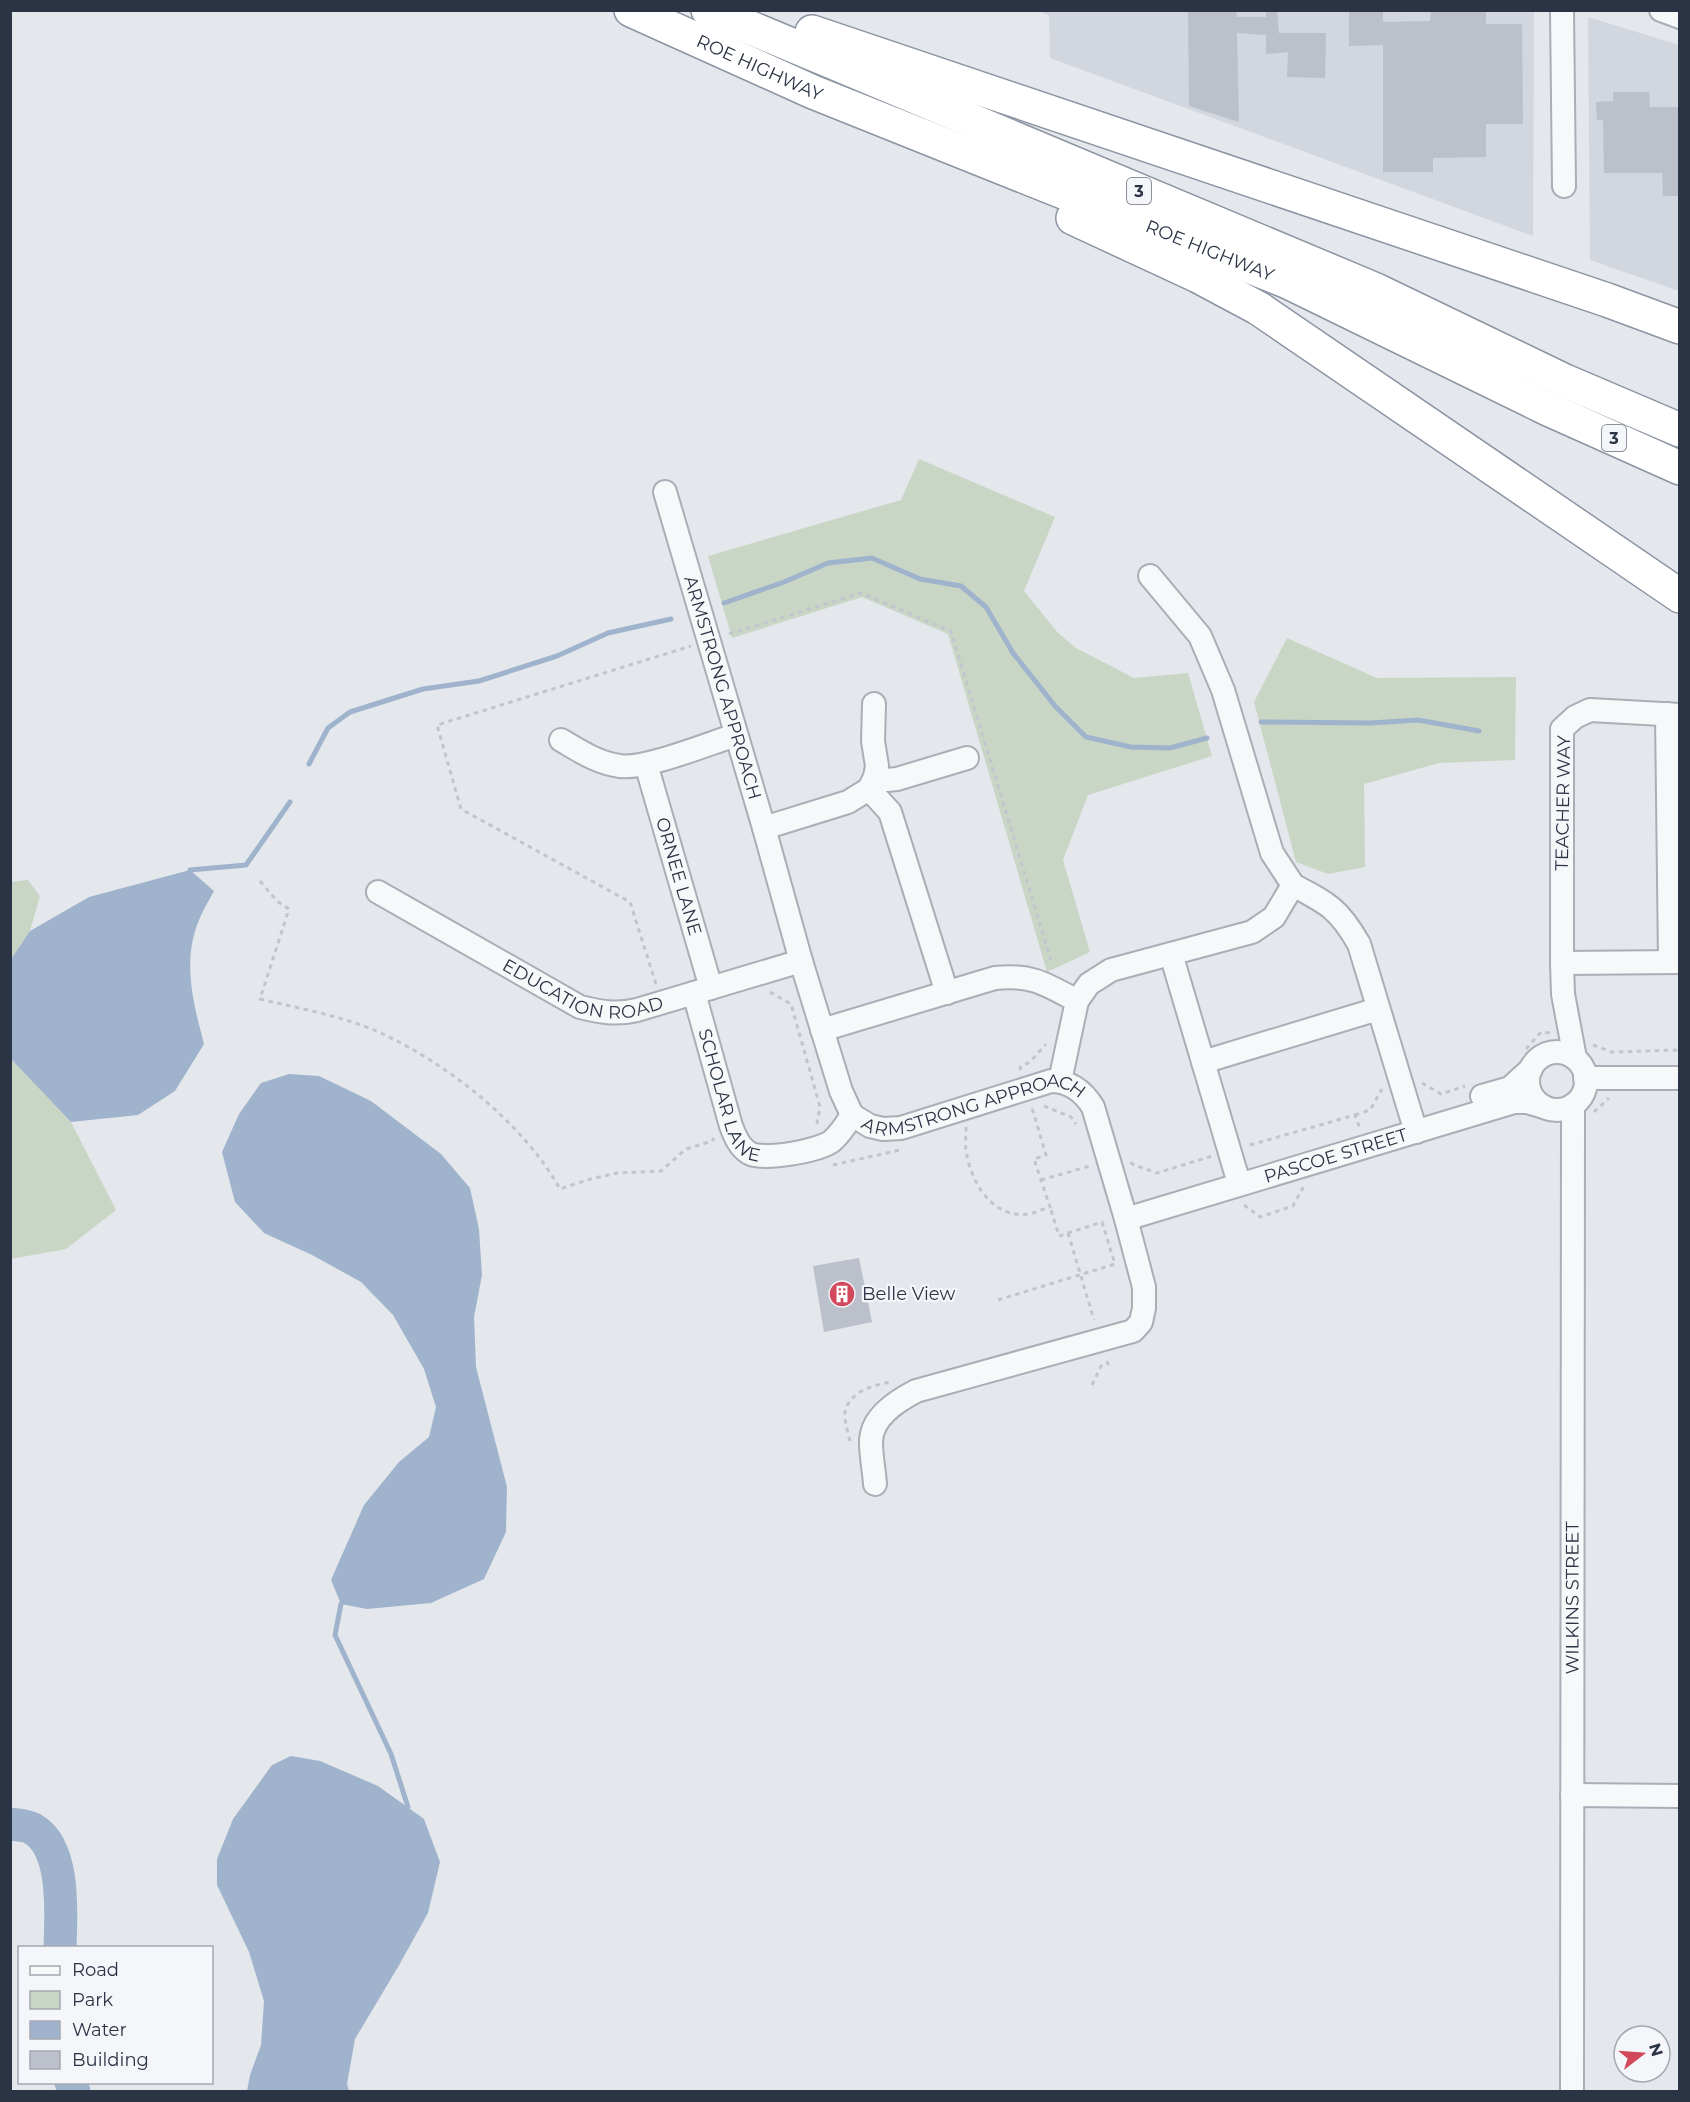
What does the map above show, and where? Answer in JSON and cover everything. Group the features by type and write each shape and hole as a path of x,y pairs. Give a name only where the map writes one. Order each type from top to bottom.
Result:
{"highway":[{"name":"ROE HIGHWAY","path":"631,10 813,92 1288,282 1548,409 1680,468"},
{"name":"ROE HIGHWAY","path":"708,10 1376,290 1565,381 1680,430"},
{"path":"738,10 808,31 1377,222 1680,327"},
{"path":"813,92 950,161 1198,276 1258,308 1680,596"}],"street":[{"path":"1562,10 1564,186"},
{"path":"1661,10 1680,17"},
{"name":"ARMSTRONG APPROACH","path":"665,492 801,961 841,1091 852,1114 870,1126 884,1129 901,1128 971,1117 1030,1099 1051,1081 1069,1084 1084,1094 1093,1107 1117,1214 1144,1287 1141,1322 1133,1331 916,1391 893,1403 878,1421 871,1439 875,1484"},
{"path":"1150,576 1200,636 1223,690 1272,853 1293,885 1327,903 1346,921 1359,944 1414,1125"},
{"path":"874,704 873,741 877,766 872,783 890,812 947,993"},
{"name":"TEACHER WAY","path":"1579,1082 1563,994 1562,729 1575,717 1590,710 1673,714"},
{"path":"1562,963 1675,962 1673,714"},
{"path":"561,740 591,758 621,767 646,764 736,735"},
{"path":"764,828 848,802 872,783 897,779 967,758"},
{"name":"ORNEE LANE","path":"646,764 703,990"},
{"path":"1060,1081 1077,1001 1089,984 1110,970 1252,932 1274,917 1293,885"},
{"name":"EDUCATION ROAD","path":"378,892 580,1007 612,1014 662,1003 801,961"},
{"path":"1171,954 1236,1173"},
{"path":"822,1030 995,978 1016,976 1046,984 1077,1001"},
{"name":"SCHOLAR LANE","path":"703,990 731,1126 737,1142 749,1153 778,1156 824,1145 844,1128 852,1114"},
{"path":"1563,994 1545,1043 1558,1052 1579,1082"},
{"path":"1203,1062 1378,1009"},
{"name":"PASCOE STREET","path":"1117,1214 1414,1125 1510,1088 1526,1062 1540,1058 1545,1043"},
{"path":"1526,1062 1530,1093 1544,1107"},
{"path":"1579,1082 1680,1078"},
{"path":"1579,1082 1680,1086"},
{"name":"PASCOE STREET","path":"1117,1214 1236,1173 1414,1125 1514,1102 1527,1102 1554,1110 1563,1109 1579,1082"},
{"name":"WILKINS STREET","path":"1572,2091 1572,1795 1579,1082"},
{"path":"1572,1795 1680,1796"}],"path":[{"path":"662,1003 630,902 461,809 437,725 861,593 951,631 1057,983 1056,990"},
{"path":"260,882 277,901 289,909 260,999 327,1015 382,1034 424,1056 474,1092 518,1132 550,1171 560,1189 617,1173 661,1171 686,1149 711,1141 722,1128 731,1126"},
{"path":"768,990 791,1004 820,1107 817,1123 830,1165 876,1157 910,1147"},
{"path":"1570,1035 1587,1038 1595,1048 1612,1052 1680,1050"},
{"path":"1047,1042 1030,1062 1020,1067 1046,1155 1034,1158 1059,1236 1102,1222 1117,1214"},
{"path":"1526,1062 1545,1043"},
{"path":"1355,1114 1370,1110 1380,1090 1413,1078 1441,1094 1472,1084"},
{"path":"1023,1112 1030,1099"},
{"path":"1030,1099 1071,1117 1080,1132"},
{"path":"971,1117 966,1131 966,1151 974,1181 990,1201 1007,1212 1027,1214 1050,1207"},
{"path":"966,1131 971,1117"},
{"path":"955,1134 966,1131"},
{"path":"1102,1222 1118,1273"},
{"path":"1068,1233 1096,1324"},
{"path":"998,1300 1115,1264"}],"shaded area":[{"path":"1038,11 1534,11 1533,236 1050,58 1049,15"},
{"path":"1588,17 1679,45 1679,291 1590,260"}],"green space":[{"path":"919,459 1055,517 1024,591 1058,633 1076,648 1134,678 1188,673 1212,756 1088,795 1063,860 1090,952 1047,972 948,634 862,597 732,638 708,556 901,500"},
{"path":"1287,638 1377,678 1516,677 1515,760 1439,763 1364,784 1365,867 1328,874 1296,862 1254,702"},
{"path":"28,880 40,896 30,931 11,959 11,882"},
{"path":"10,1058 71,1122 116,1210 66,1249 11,1259"}],"water":[{"path":"190,870 214,891 194,935 190,966 193,997 204,1044 175,1091 138,1115 71,1122 11,1059 11,959 30,931 89,897"},
{"path":"289,1074 319,1076 371,1101 441,1154 470,1188 479,1229 482,1275 474,1317 476,1367 507,1487 506,1532 484,1579 431,1603 367,1609 341,1604 331,1580 364,1505 399,1462 429,1437 436,1407 424,1369 393,1315 361,1282 312,1255 264,1233 235,1202 222,1152 239,1114 261,1083"},
{"path":"291,1756 320,1761 378,1786 424,1819 440,1862 428,1913 355,2039 347,2084 349,2091 247,2091 261,2045 264,2001 249,1952 217,1885 217,1859 233,1819 272,1765"}],"building":[{"path":"1188,10 1236,10 1237,17 1266,17 1266,10 1277,10 1279,33 1326,33 1325,78 1287,77 1288,52 1266,54 1266,35 1237,33 1239,122 1189,106"},
{"path":"1349,10 1383,10 1383,22 1430,21 1431,10 1486,10 1486,24 1522,24 1523,124 1486,124 1486,157 1433,158 1433,172 1383,172 1383,45 1349,46"},
{"path":"1613,92 1649,92 1650,107 1680,107 1680,196 1663,196 1662,173 1604,173 1603,120 1597,120 1596,102 1613,101"},
{"name":"Belle View","path":"859,1258 872,1322 824,1332 813,1266"}],"waterway":[{"path":"724,603 784,582 828,563 872,558 920,579 961,586 986,607 1013,653 1055,706 1086,737 1131,747 1170,748 1207,738"},
{"path":"309,764 328,728 350,712 423,689 479,681 557,656 608,633 671,619"},
{"path":"1261,722 1371,723 1418,720 1479,731"},
{"path":"190,870 246,865 290,802"},
{"path":"341,1604 335,1635 391,1754 408,1807"},
{"path":"10,1824 33,1829 44,1838 51,1851 56,1866 61,1901 60,1946"},
{"path":"72,2084 74,2092"}],"place":[{"name":"Belle View","path":"842,1294"}]}
